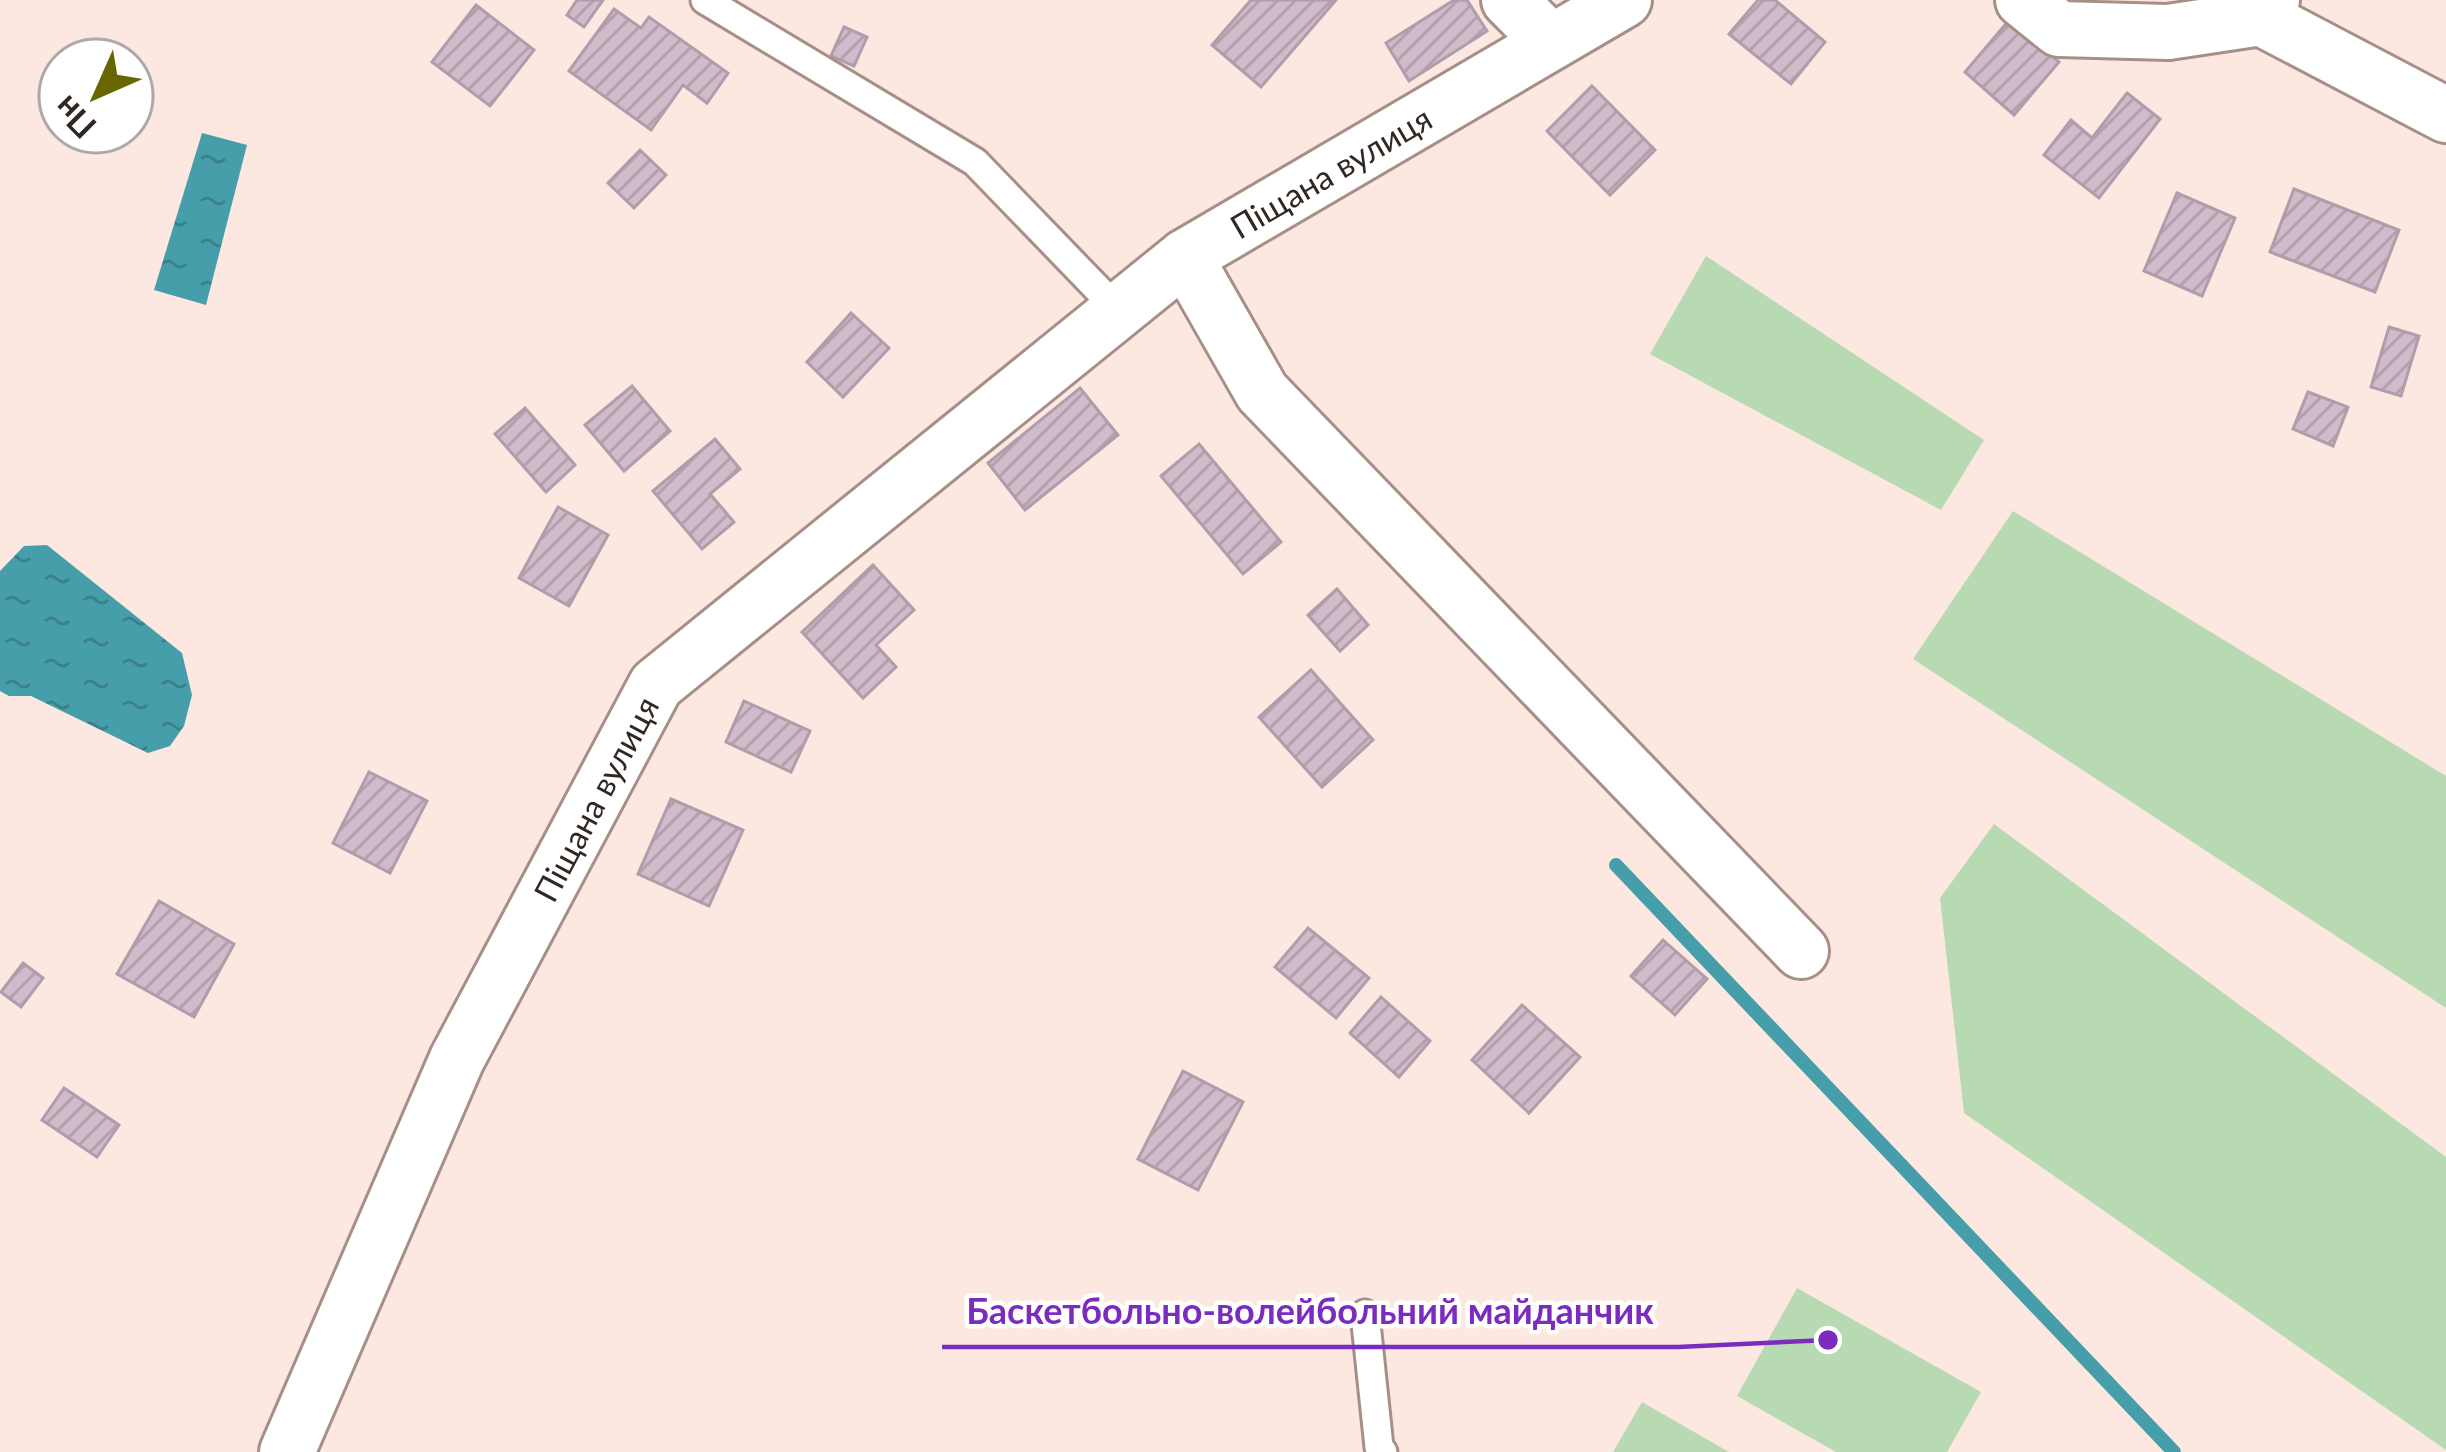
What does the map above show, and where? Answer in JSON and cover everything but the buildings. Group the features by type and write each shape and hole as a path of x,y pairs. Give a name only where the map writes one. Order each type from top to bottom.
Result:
{"street":[{"path":"1510,0 1550,40"},
{"name":"Піщана вулиця","path":"287,1452 457,1059 656,685 1186,257 1624,0"},
{"path":"2023,0 2059,29 2168,32 2266,9 2446,115"},
{"path":"1186,257 1262,392 1801,951"}],"lane":[{"path":"705,0 975,162 1120,312"},
{"path":"1365,1314 1383,1452"}],"green space":[{"path":"1706,256 1984,440 1941,510 1650,354"},
{"path":"2013,511 2446,776 2446,1008 1913,659"},
{"path":"1994,824 2446,1157 2446,1450 1964,1113 1940,898"},
{"path":"1797,1288 1981,1392 1947,1452 1836,1452 1737,1396"},
{"path":"1642,1402 1729,1452 1613,1452"}],"water":[{"path":"202,133 247,145 206,305 154,290"},
{"path":"47,545 182,653 192,695 184,726 170,746 148,753 31,696 0,691 0,571 24,546"}],"waterway":[{"path":"1616,865 2174,1452"}],"place":[{"name":"Баскетбольно-волейбольний майданчик","path":"1828,1340"}]}
